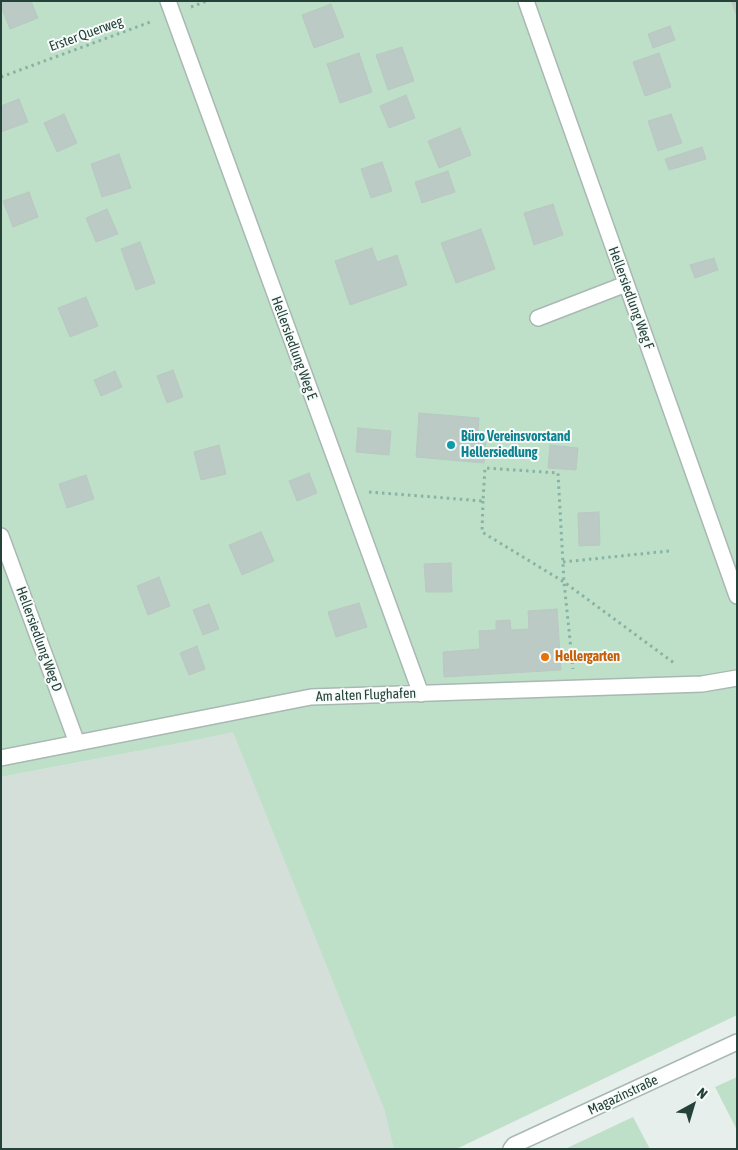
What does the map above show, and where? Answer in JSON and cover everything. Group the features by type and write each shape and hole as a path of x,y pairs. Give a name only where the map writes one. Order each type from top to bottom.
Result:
{"street":[{"name":"Hellersiedlung Weg F","path":"526,1 737,596"},
{"name":"Hellersiedlung Weg E","path":"171,7 421,694"},
{"path":"538,318 626,284"},
{"name":"Hellersiedlung Weg D","path":"1,536 77,743"},
{"name":"Am alten Flughafen","path":"1,758 311,697 702,684 737,678"},
{"name":"Magazinstraße","path":"511,1149 514,1145 737,1042"}],"path":[{"name":"Erster Querweg","path":"1,77 171,7 207,1"},
{"path":"575,688 564,582 558,473 485,468 482,532 564,582 702,684"},
{"path":"346,490 483,500"},
{"path":"563,562 669,551"}],"shaded area":[{"path":"276,721 737,1015 456,1149 1,1149 1,777 191,741"}],"green space":[{"path":"1,1 737,1 737,1015 456,1149 394,1149 385,1111 233,732 1,777"},
{"path":"737,1077 737,1130 715,1087"},
{"path":"633,1117 650,1149 565,1149"}],"building":[{"path":"1,1 31,1 38,18 10,29 1,7"},
{"path":"731,1 737,1 737,16"},
{"path":"331,4 344,37 314,48 302,15"},
{"path":"670,26 675,40 653,48 648,34"},
{"path":"402,47 414,81 388,90 376,55"},
{"path":"359,53 372,92 340,103 327,64"},
{"path":"659,53 671,87 645,96 633,62"},
{"path":"406,95 415,118 389,128 380,106"},
{"path":"19,99 28,122 1,132 1,106"},
{"path":"64,114 77,143 57,152 44,123"},
{"path":"671,114 682,143 658,151 648,121"},
{"path":"460,128 471,155 439,168 428,141"},
{"path":"702,147 706,159 669,170 665,159"},
{"path":"119,154 131,188 102,197 91,164"},
{"path":"382,162 392,191 371,198 361,169"},
{"path":"448,171 455,192 422,203 415,182"},
{"path":"29,192 38,217 13,227 3,201"},
{"path":"553,204 563,235 534,245 524,213"},
{"path":"107,209 118,234 96,242 86,218"},
{"path":"481,229 495,269 456,283 441,243"},
{"path":"140,242 155,283 136,290 121,249"},
{"path":"372,248 377,262 397,255 407,285 350,305 335,261"},
{"path":"714,258 718,270 695,278 690,265"},
{"path":"86,297 98,326 70,337 58,308"},
{"path":"173,370 183,397 167,403 157,376"},
{"path":"115,371 122,387 101,396 94,380"},
{"name":"Büro Vereinsvorstand Hellersiedlung","path":"419,413 479,418 478,433 486,434 484,463 416,457"},
{"path":"358,428 391,431 389,455 356,452"},
{"path":"219,445 226,474 201,480 194,452"},
{"path":"550,445 578,448 576,470 548,468"},
{"path":"309,473 317,493 297,501 289,481"},
{"path":"86,475 94,499 67,508 59,484"},
{"path":"599,512 600,545 579,546 578,513"},
{"path":"261,532 274,561 242,575 229,545"},
{"path":"451,563 452,592 426,592 424,564"},
{"path":"159,577 170,606 148,615 137,586"},
{"path":"359,603 367,627 336,637 328,612"},
{"path":"209,604 219,629 203,635 193,610"},
{"name":"Hellergarten","path":"557,609 561,670 444,677 443,652 480,649 479,631 496,630 496,621 510,620 511,630 529,629 528,611"},
{"path":"197,646 205,669 189,675 180,653"}],"place":[{"name":"Büro Vereinsvorstand Hellersiedlung","path":"451,445"},
{"name":"Hellergarten","path":"545,657"}]}
